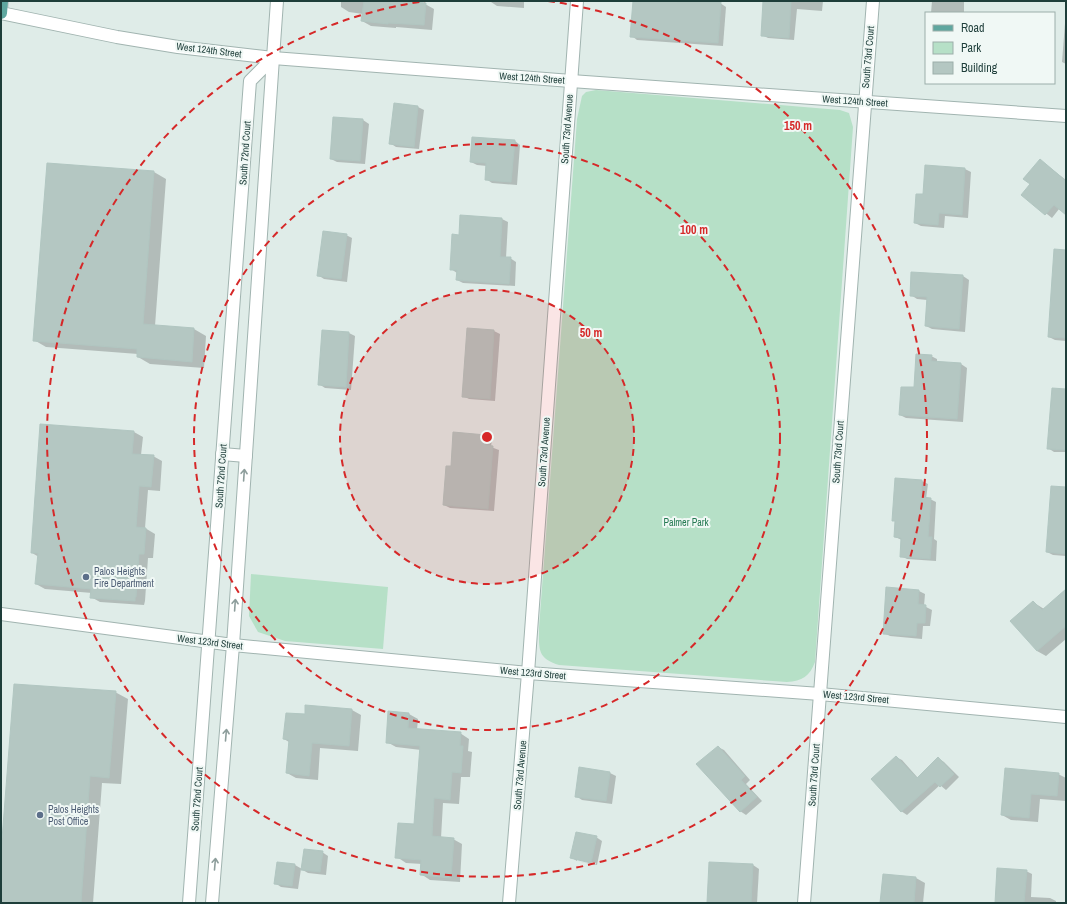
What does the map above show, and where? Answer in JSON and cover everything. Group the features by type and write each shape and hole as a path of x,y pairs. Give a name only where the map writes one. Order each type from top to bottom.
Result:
{"main road":[{"path":"1,13 2,1"}],"street":[{"path":"212,903 233,646 277,1"},
{"name":"South 73rd Avenue","path":"509,903 528,673 577,1"},
{"name":"South 73rd Court","path":"804,903 873,1"},
{"name":"West 124th Street","path":"1,13 132,40 273,58 571,81 1066,116"},
{"name":"South 72nd Court","path":"189,903 250,81 273,58"},
{"path":"222,454 246,456"},
{"name":"West 123rd Street","path":"1,614 233,646 528,673 820,694 1066,717"}],"green space":[{"name":"Palmer Park","path":"596,90 840,110 849,113 853,127 815,662 811,671 801,679 787,682 559,665 547,659 541,652 539,628 577,119 582,96 586,92"},
{"path":"251,574 388,587 383,649 285,641 258,632 249,616"}],"building":[{"path":"364,1 404,1 426,3 424,25 388,24 361,21"},
{"path":"633,1 721,2 718,43 630,37"},
{"path":"763,1 791,1 789,38 761,36"},
{"path":"394,103 418,106 414,147 389,144"},
{"path":"333,117 363,119 360,161 330,159"},
{"path":"472,137 515,140 511,182 485,180 486,163 470,162"},
{"path":"1040,159 1066,181 1066,215 1054,205 1045,215 1021,195 1030,184 1023,179"},
{"path":"47,163 154,171 143,324 194,328 192,362 137,357 137,349 33,341"},
{"path":"925,165 965,168 962,215 939,213 938,225 914,223 916,194 923,194"},
{"path":"460,215 502,218 500,257 511,257 509,284 456,280 457,270 450,270 452,234 459,235"},
{"path":"323,231 347,234 341,279 317,276"},
{"path":"1054,249 1066,250 1066,338 1048,337"},
{"path":"911,272 963,275 959,329 925,326 927,297 910,296"},
{"path":"467,328 494,330 490,399 462,397"},
{"path":"322,330 349,332 346,387 318,385"},
{"path":"916,354 932,355 931,361 961,363 957,419 899,415 901,387 914,387"},
{"path":"1052,388 1066,389 1066,450 1047,449"},
{"path":"40,424 134,431 132,454 154,455 151,487 139,486 136,527 146,528 144,554 139,554 135,601 90,598 91,589 35,584 38,553 31,553"},
{"path":"453,432 486,435 485,445 493,446 488,509 443,505 446,466 451,466"},
{"path":"895,478 922,480 921,497 931,498 928,537 932,537 930,559 900,557 901,538 894,537 895,521 892,521"},
{"path":"1051,486 1066,487 1066,554 1046,552"},
{"path":"886,587 919,590 918,604 926,605 925,623 917,623 916,636 883,634"},
{"path":"1066,589 1066,626 1037,651 1010,621 1033,601 1042,610"},
{"path":"14,684 116,691 109,778 90,776 81,903 1,903 1,852"},
{"path":"305,705 352,709 349,746 312,743 309,776 286,773 289,740 283,739 286,713 305,714"},
{"path":"388,711 409,713 408,728 461,732 460,746 463,746 461,773 452,772 450,800 434,798 432,836 454,838 451,878 420,875 421,860 395,858 398,823 414,824 420,746 386,743"},
{"path":"718,746 745,776 741,780 757,797 740,812 696,764"},
{"path":"896,756 917,778 938,757 954,774 940,787 935,782 901,812 871,779"},
{"path":"579,767 610,772 606,801 575,797"},
{"path":"1005,768 1059,773 1057,796 1031,794 1029,818 1001,815"},
{"path":"576,832 597,836 591,863 570,858"},
{"path":"304,849 323,851 320,872 301,870"},
{"path":"277,862 295,864 292,886 274,884"},
{"path":"709,862 753,864 751,903 707,903"},
{"path":"997,868 1027,870 1024,903 995,903"},
{"path":"883,874 916,877 914,903 880,903"}],"place":[{"name":"Palos Heights Fire Department","path":"86,577"},
{"name":"Palos Heights Post Office","path":"40,815"}]}
